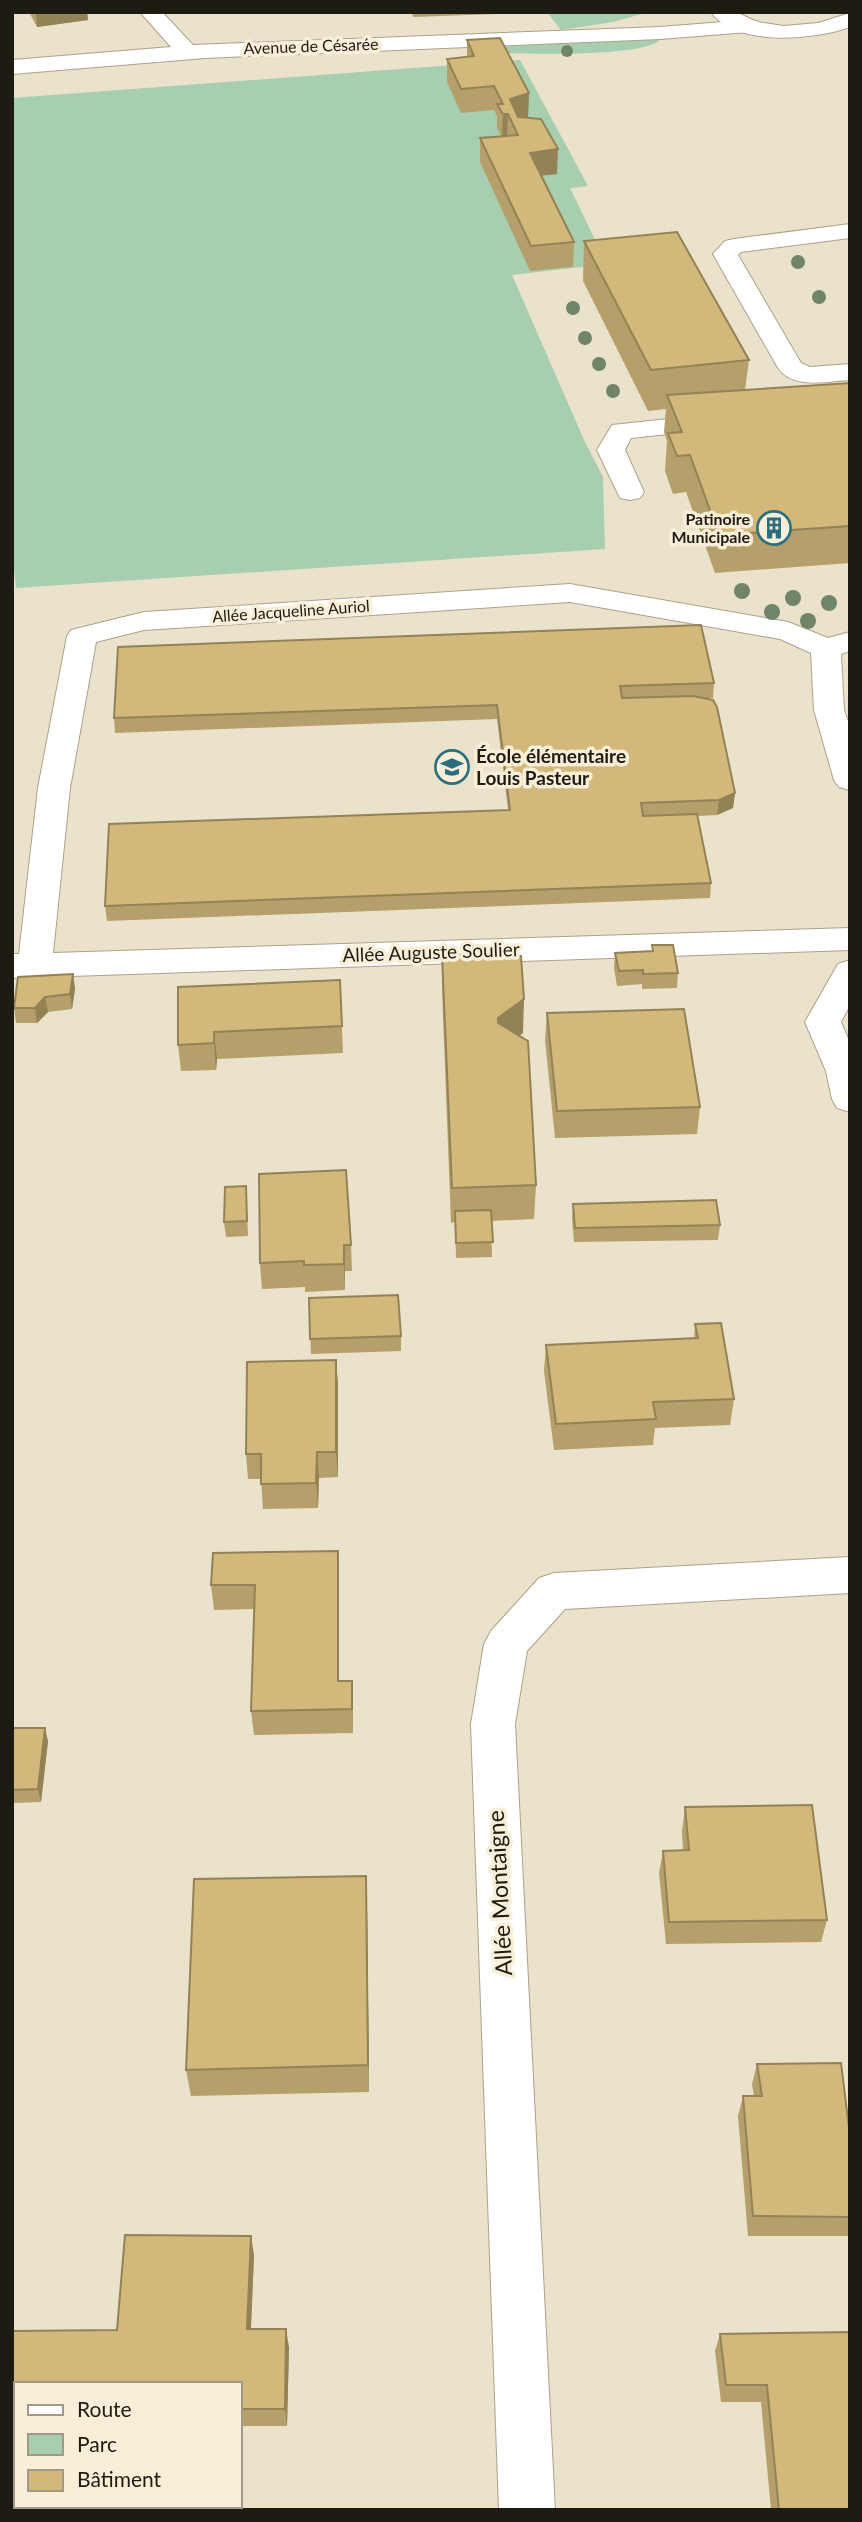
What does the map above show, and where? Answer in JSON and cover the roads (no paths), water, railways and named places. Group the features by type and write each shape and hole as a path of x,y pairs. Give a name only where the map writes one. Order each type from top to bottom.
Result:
{"street":[{"path":"150,12 187,52"},
{"name":"Avenue de Césarée","path":"611,34 672,12"},
{"path":"721,12 749,26 794,32 845,24"},
{"name":"Avenue de Césarée","path":"12,67 187,52 749,26"},
{"path":"850,231 734,246 725,254 791,368 807,375 850,372"},
{"path":"790,397 807,375"},
{"path":"630,492 611,450 622,431 738,420"},
{"name":"Allée Jacqueline Auriol","path":"24,965 82,636 144,621 570,593 788,631 838,645"},
{"path":"838,645 830,710 850,780"},
{"name":"Allée Auguste Soulier","path":"24,965 850,939"},
{"path":"850,972 823,1022 845,1071 850,1099"},
{"name":"Allée Montaigne","path":"527,2510 492,1724 506,1644 554,1591 850,1575"}],"place":[{"name":"Patinoire Municipale","path":"774,528"},
{"name":"École élémentaire Louis Pasteur","path":"452,767"}]}
